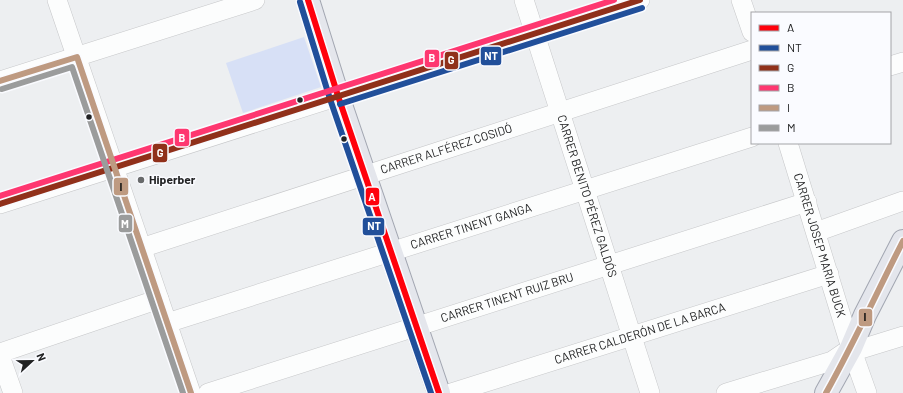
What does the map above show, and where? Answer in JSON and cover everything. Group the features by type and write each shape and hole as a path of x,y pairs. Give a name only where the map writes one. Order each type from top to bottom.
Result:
{"main road":[{"path":"308,0 338,96 439,393"},
{"path":"826,393 851,348 864,316 903,241"}],"street":[{"path":"57,0 191,393"},
{"path":"70,0 77,21"},
{"path":"0,81 255,0"},
{"name":"CARRER BENITO PÉREZ GALDÓS","path":"524,0 650,393"},
{"path":"0,204 640,0"},
{"path":"741,0 751,29"},
{"name":"CARRER ALFÉREZ COSIDÓ","path":"141,248 751,50"},
{"path":"891,66 903,62"},
{"name":"CARRER TINENT GANGA","path":"167,323 751,137"},
{"name":"CARRER JOSEP MARIA BUCK","path":"788,144 851,348 867,393"},
{"path":"816,232 903,201"},
{"name":"CARRER TINENT RUIZ BRU","path":"206,393 807,202"},
{"name":"CARRER CALDERÓN DE LA BARCA","path":"451,393 829,274"},
{"path":"0,353 159,299"},
{"path":"726,393 832,360 851,348 861,349 903,336"},
{"path":"186,337 206,393"},
{"path":"0,356 13,393"}],"shaded area":[{"path":"304,37 321,87 243,113 226,63"}],"transit line":[{"name":"A","path":"308,0 338,96 439,393"},
{"name":"B","path":"0,196 614,0"},
{"name":"G","path":"0,204 640,0"},
{"name":"NT","path":"300,2 330,99 431,393"},
{"name":"NT","path":"340,104 642,8"},
{"name":"I","path":"0,81 77,57 191,393"},
{"name":"M","path":"2,89 72,67 183,393"},
{"name":"I","path":"826,393 903,241"}],"place":[{"name":"Hiperber","path":"141,180"}]}
